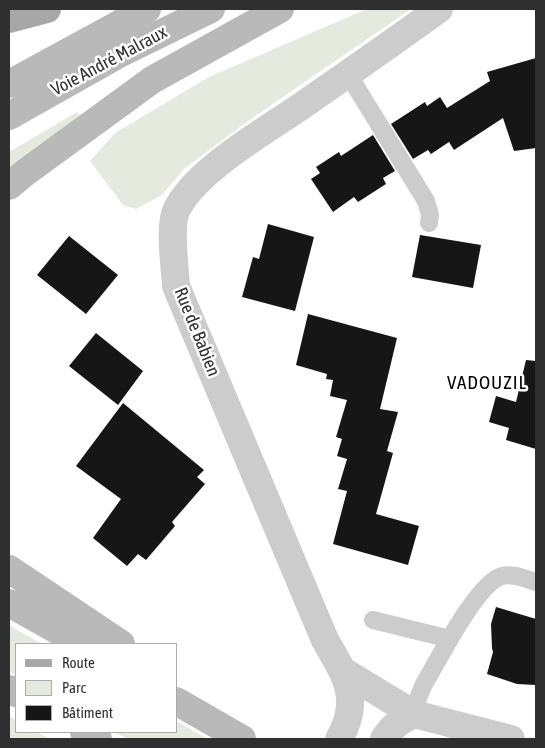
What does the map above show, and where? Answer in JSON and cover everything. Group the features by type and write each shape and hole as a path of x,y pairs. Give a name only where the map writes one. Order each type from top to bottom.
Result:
{"main road":[{"path":"9,18 47,9"},
{"name":"Voie André Malraux","path":"9,84 147,9"},
{"name":"Voie André Malraux","path":"9,116 118,54 211,9"},
{"path":"9,186 152,80 280,9"},
{"path":"9,569 120,643"},
{"path":"9,602 80,643"},
{"path":"178,691 234,735"},
{"path":"178,701 234,735"},
{"path":"86,733 98,739"}],"street":[{"name":"Rue de Babien","path":"339,739 347,724 351,709 351,693 343,671 325,640 176,286 172,241 175,212 193,185 226,158 439,9"},
{"path":"343,671 414,714 511,739"},
{"path":"384,739 400,720 414,714"}],"lane":[{"path":"348,74 426,201 430,215 429,223"},
{"path":"414,714 418,698 450,639 486,588 499,577 510,575 536,582"},
{"path":"373,620 450,639"}],"green space":[{"path":"367,9 411,9 248,121 184,169 162,195 136,209 123,205 90,161 115,133 209,77"},
{"path":"77,112 80,116 9,171 9,152"},
{"path":"9,625 40,643 15,643 15,675 9,671"},
{"path":"9,716 15,719 15,733 39,733 50,739 9,739"},
{"path":"178,722 208,739 128,739 116,733 178,733"}],"building":[{"path":"536,58 536,148 514,151 503,118 454,150 449,142 431,154 428,150 413,159 391,124 425,102 427,106 440,97 447,108 490,81 487,72"},
{"path":"373,135 395,171 383,178 386,184 358,202 354,197 333,212 311,179 320,173 316,167 339,152 341,156"},
{"path":"268,224 314,237 295,311 242,297 253,257 259,259"},
{"path":"420,235 481,245 473,288 412,277"},
{"path":"69,236 118,275 86,314 37,275"},
{"path":"308,314 397,338 380,409 398,412 387,451 393,453 376,514 419,526 408,565 333,544 347,491 338,489 347,459 337,456 342,439 336,437 347,400 330,396 333,380 326,379 327,374 296,365"},
{"path":"96,333 143,371 118,405 69,366"},
{"path":"526,360 536,361 536,449 506,440 509,428 489,422 496,396 516,402"},
{"path":"123,403 204,470 197,477 205,484 172,522 175,526 146,560 138,554 127,566 93,538 121,499 76,466"},
{"path":"496,607 536,619 536,685 517,684 487,674 493,652 491,624"}],"district":[{"name":"VADOUZIL","path":"487,383"}]}
